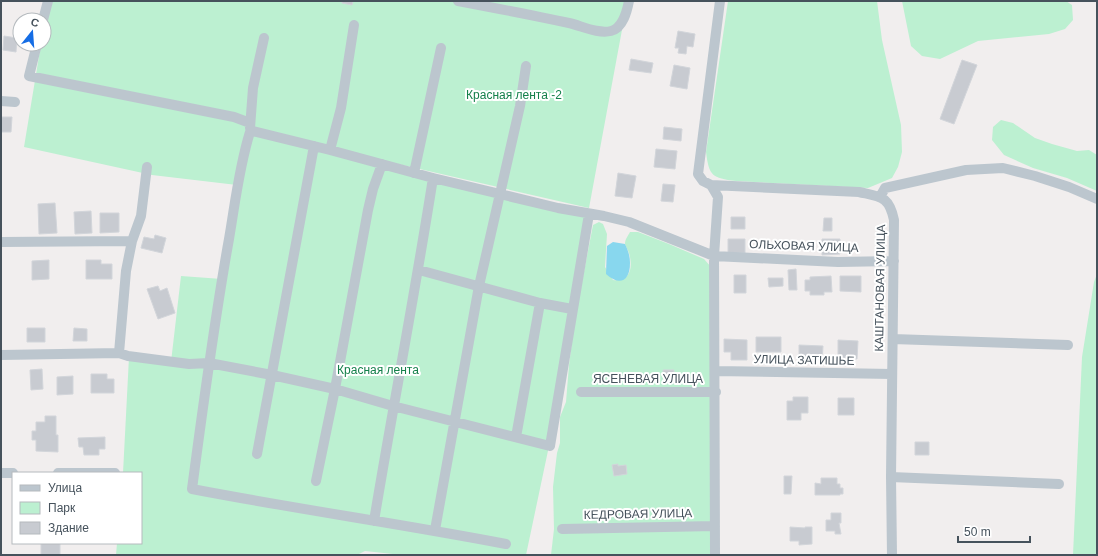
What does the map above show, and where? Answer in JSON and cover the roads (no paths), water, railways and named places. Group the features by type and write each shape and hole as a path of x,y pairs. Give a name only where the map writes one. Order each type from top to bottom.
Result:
{"street":[{"path":"46,12 48,1"},
{"path":"458,1 581,26 602,32 612,31 620,26 624,19 629,1"},
{"path":"720,1 698,174 703,181 711,185 859,192 880,197 885,188 966,170 1003,168 1042,178 1097,199"},
{"path":"330,150 341,108 354,25"},
{"path":"264,38 253,88 250,127 236,199 209,363 192,489 374,521 435,530 506,544"},
{"path":"414,173 441,48"},
{"name":"ОЛЬХОВАЯ УЛИЦА","path":"35,52 29,76 234,117 250,127 253,131 432,178 629,222 714,256 838,262 894,261"},
{"path":"435,530 479,286 520,106 526,66"},
{"path":"1,101 15,102"},
{"path":"257,454 314,146"},
{"path":"316,481 335,389 368,210 373,189 382,164"},
{"path":"119,353 126,271 132,241 141,216 147,167"},
{"path":"374,521 419,270 432,178"},
{"path":"711,185 718,197 714,256 716,371 715,555"},
{"name":"КАШТАНОВАЯ УЛИЦА","path":"880,197 887,201 892,209 894,220 891,477 892,555"},
{"path":"1,355 119,353 128,356 189,364 209,363 272,374 335,389 394,406 550,446 589,214"},
{"path":"1,242 132,241"},
{"path":"419,270 540,303 572,309"},
{"path":"516,437 540,303"},
{"path":"893,338 1068,345"},
{"name":"УЛИЦА ЗАТИШЬЕ","path":"716,371 892,374"},
{"name":"ЯСЕНЕВАЯ УЛИЦА","path":"581,392 716,392"},
{"path":"1,473 12,473"},
{"path":"891,477 1059,484"},
{"name":"КЕДРОВАЯ УЛИЦА","path":"562,529 715,526"}],"water":[{"path":"613,242 625,244 629,253 630,269 626,278 619,281 606,274 607,246"}],"park label":[{"name":"Красная лента -2","path":"514,95"},
{"name":"Красная лента","path":"378,370"}]}
